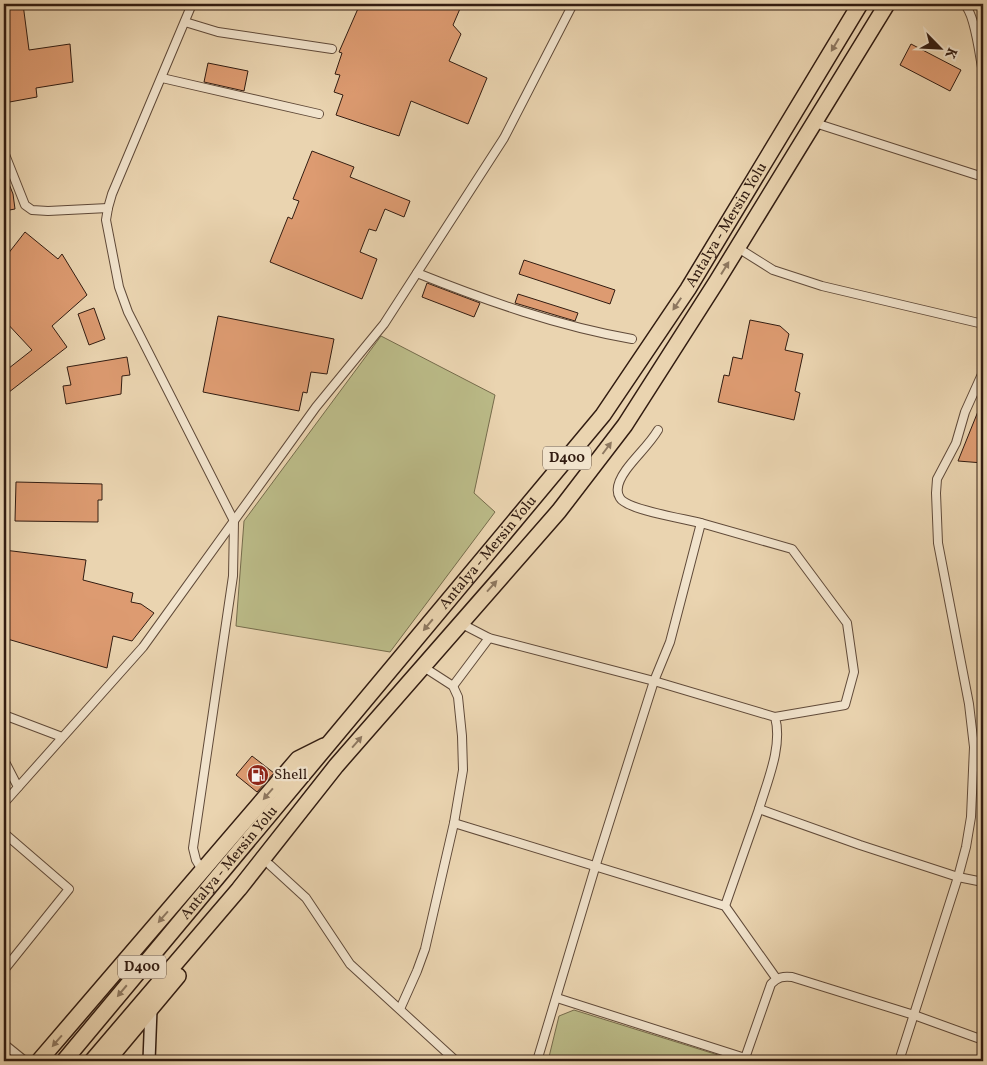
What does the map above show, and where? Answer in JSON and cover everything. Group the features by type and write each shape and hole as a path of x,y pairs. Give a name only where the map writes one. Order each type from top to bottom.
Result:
{"highway":[{"name":"Antalya - Mersin Yolu","path":"64,1061 603,415 688,289 860,4"},
{"name":"Antalya - Mersin Yolu","path":"92,1061 239,889 336,766 559,511 625,425 738,248 887,4"},
{"path":"39,1061 298,759 332,741"},
{"path":"107,1061 270,865 336,766"}],"street":[{"path":"192,4 108,208 106,220 119,287 128,312 234,521 233,576 193,848 196,860 202,870"},
{"path":"4,802 143,647 316,407 384,324 504,138 573,4"},
{"path":"963,4 971,15 983,73"},
{"path":"185,22 218,32 332,49"},
{"path":"162,78 319,114"},
{"path":"815,123 983,177"},
{"path":"4,152 26,205 32,210 108,208"},
{"path":"738,248 773,270 822,286 983,324"},
{"path":"417,273 551,321 632,339"},
{"path":"899,1061 958,877 971,817 974,747 969,704 938,543 936,493 937,479 956,443 965,412 983,372"},
{"path":"460,623 489,638 654,681 775,717 844,705 854,672 847,623 792,549 701,523 638,508 621,500 617,488 626,470 648,445 658,430"},
{"path":"537,1061 654,681 670,642 701,523"},
{"path":"453,686 489,638"},
{"path":"400,1010 418,972 425,949 454,823 463,770 458,697 453,686 422,666"},
{"path":"4,716 62,737"},
{"path":"725,906 759,809 777,744 778,728 775,717"},
{"path":"4,760 18,787"},
{"path":"759,809 958,877 983,882"},
{"path":"454,823 725,906 776,978"},
{"path":"4,833 69,889 4,970"},
{"path":"270,865 306,898 350,964 456,1061"},
{"path":"557,998 744,1059 771,984 776,978 783,976 792,977 914,1015 983,1040"},
{"path":"149,1061 151,1009"},
{"path":"4,1044 25,1061"}],"green space":[{"path":"381,336 495,395 474,493 495,512 390,652 236,626 244,521"},
{"path":"574,1010 718,1055 730,1061 548,1061 559,1016"}],"building":[{"path":"4,4 23,4 29,50 70,44 73,82 36,88 37,97 4,103"},
{"path":"360,4 462,4 453,25 461,34 449,61 487,78 468,124 411,101 399,136 336,115 343,95 334,92 340,75 335,74 342,53 339,52"},
{"path":"911,44 961,70 950,91 900,65"},
{"path":"208,63 248,71 244,91 204,82"},
{"path":"312,151 354,167 350,177 410,201 404,217 385,209 376,231 369,229 360,252 377,259 362,299 270,262 288,217 292,219 299,201 293,199"},
{"path":"4,171 13,194 15,209 4,211"},
{"path":"25,232 58,259 62,254 87,295 52,326 67,347 4,396 4,372 32,350 4,320 4,259"},
{"path":"524,260 615,290 610,304 519,274"},
{"path":"427,283 480,303 474,317 422,297"},
{"path":"518,294 578,313 575,321 515,303"},
{"path":"94,308 105,339 89,345 78,314"},
{"path":"218,316 334,339 327,374 311,372 307,393 303,392 299,411 203,392"},
{"path":"750,320 780,326 789,334 785,350 803,354 795,391 800,393 794,420 718,402 724,375 729,376 733,357 742,359"},
{"path":"127,357 130,375 122,376 121,394 66,404 63,386 71,385 67,367"},
{"path":"983,399 983,463 958,461"},
{"path":"16,482 102,484 102,500 98,500 98,522 15,521"},
{"path":"4,550 86,560 83,580 133,593 131,602 141,604 154,613 132,641 113,636 107,668 4,638"},
{"path":"252,756 274,773 257,792 236,775"}],"place":[{"name":"Shell","path":"258,775"}]}
